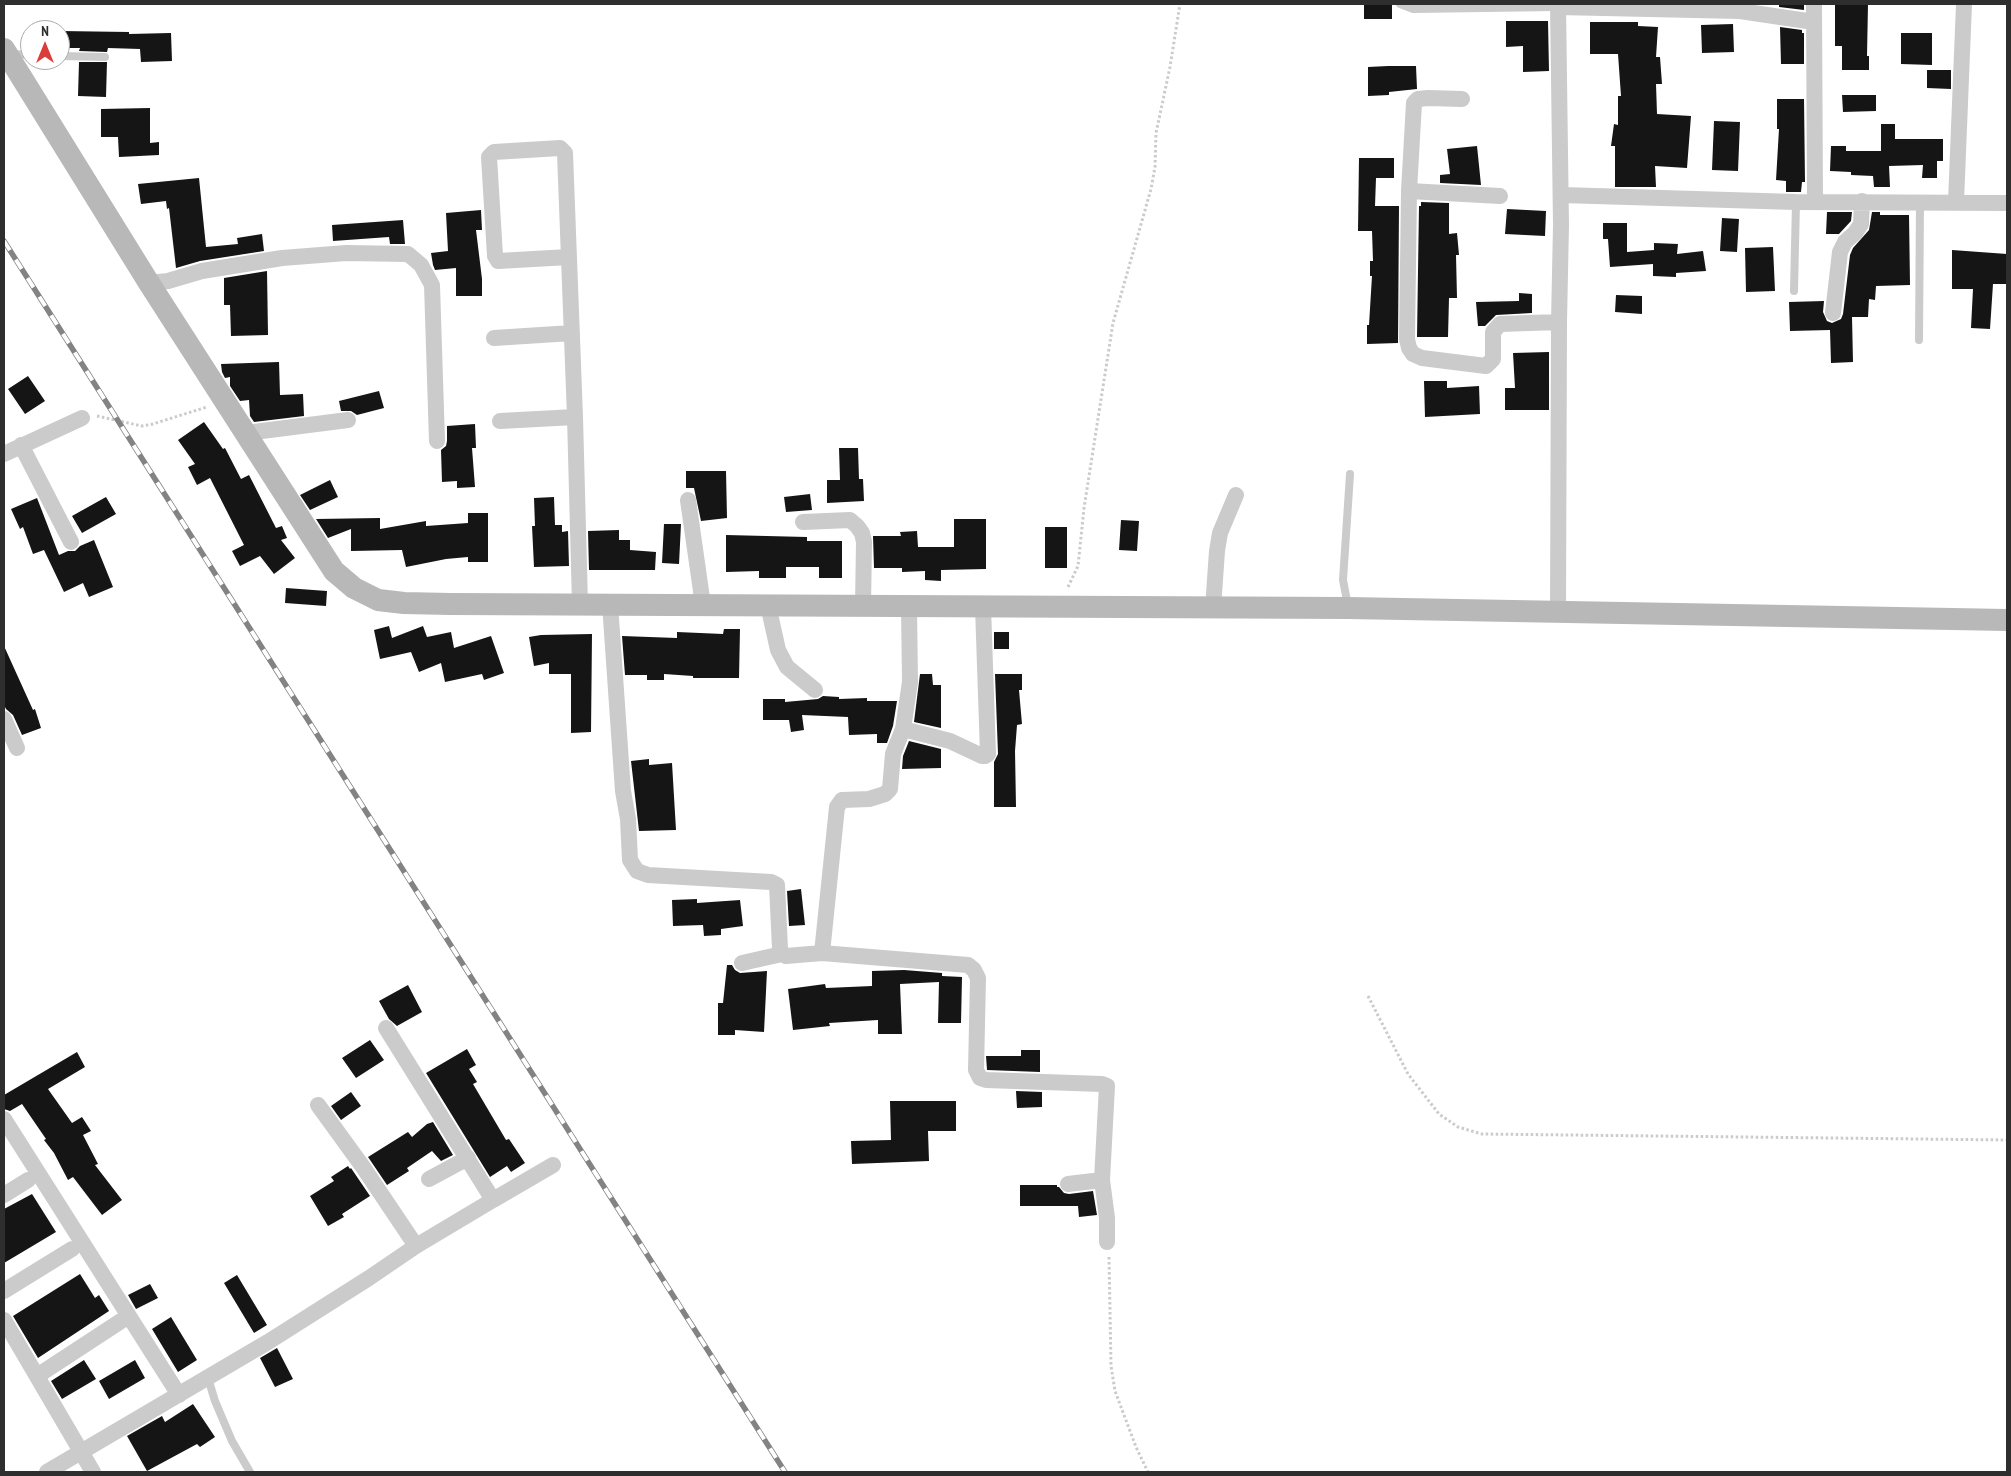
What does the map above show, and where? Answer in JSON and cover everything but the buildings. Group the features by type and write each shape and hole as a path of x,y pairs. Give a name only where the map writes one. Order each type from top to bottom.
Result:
{"main road":[{"path":"6,51 149,284 334,571 354,588 378,600 404,603 1056,608 1348,608 2007,620"}],"street":[{"path":"1814,4 1815,200"},
{"path":"1956,202 1964,4"},
{"path":"1558,611 1561,195 1558,5 1740,11 1814,22"},
{"path":"1462,98 1418,99 1414,103 1409,191 1407,340 1409,348 1413,354 1422,358 1486,366 1493,359 1493,332 1500,324 1559,322"},
{"path":"569,257 498,261 494,256 489,156 494,152 560,148 565,153 572,333 575,417 580,604"},
{"path":"1409,191 1500,196"},
{"path":"1561,195 1796,202 1815,200 2007,203"},
{"path":"1833,313 1840,252 1861,224 1862,201"},
{"path":"149,284 168,281 202,271 282,258 346,253 408,254 421,265 432,285 437,441"},
{"path":"494,338 572,333"},
{"path":"500,421 575,417"},
{"path":"246,433 348,420"},
{"path":"4,454 75,421"},
{"path":"21,445 72,542"},
{"path":"1213,608 1216,551 1220,533 1236,495"},
{"path":"688,500 703,605"},
{"path":"803,522 850,520 862,533 864,542 863,606"},
{"path":"610,604 623,791 628,819 630,860 637,871 648,875 771,882 777,885 782,954"},
{"path":"768,606 778,650 787,667 815,690"},
{"path":"822,952 837,807 842,800 869,799 885,794 890,789 893,754 903,729 910,682 909,606"},
{"path":"903,729 950,741 982,756 988,754 983,607"},
{"path":"4,719 17,748"},
{"path":"742,964 782,954 791,957 822,952 968,966 974,970 978,978 976,1070 980,1078 996,1081 1102,1084 1106,1086 1102,1180 1107,1218 1107,1242"},
{"path":"386,1028 493,1200"},
{"path":"318,1105 363,1167 416,1246"},
{"path":"4,1119 179,1395"},
{"path":"429,1179 468,1158"},
{"path":"47,1472 82,1453 310,1316 416,1246 552,1165"},
{"path":"4,1195 28,1180"},
{"path":"1068,1184 1102,1180"},
{"path":"4,1291 72,1249"},
{"path":"4,1320 93,1472"},
{"path":"37,1376 121,1321"}],"lane":[{"path":"1400,4 1413,9 1558,5"},
{"path":"6,51 20,53"},
{"path":"70,56 105,57"},
{"path":"1794,291 1796,202"},
{"path":"1919,340 1920,202"},
{"path":"1348,608 1343,580 1350,474"},
{"path":"208,1378 215,1401 232,1441 250,1472"}],"path":[{"path":"1056,608 1078,566 1084,508 1113,323 1152,190 1156,133 1170,67 1180,4"},
{"path":"75,421 104,417 142,426 224,401"},
{"path":"1368,996 1408,1074 1438,1114 1458,1127 1482,1134 2007,1140"},
{"path":"1107,1242 1110,1260 1111,1366 1115,1391 1148,1472"}],"railway":[{"path":"4,241 785,1472"}]}
